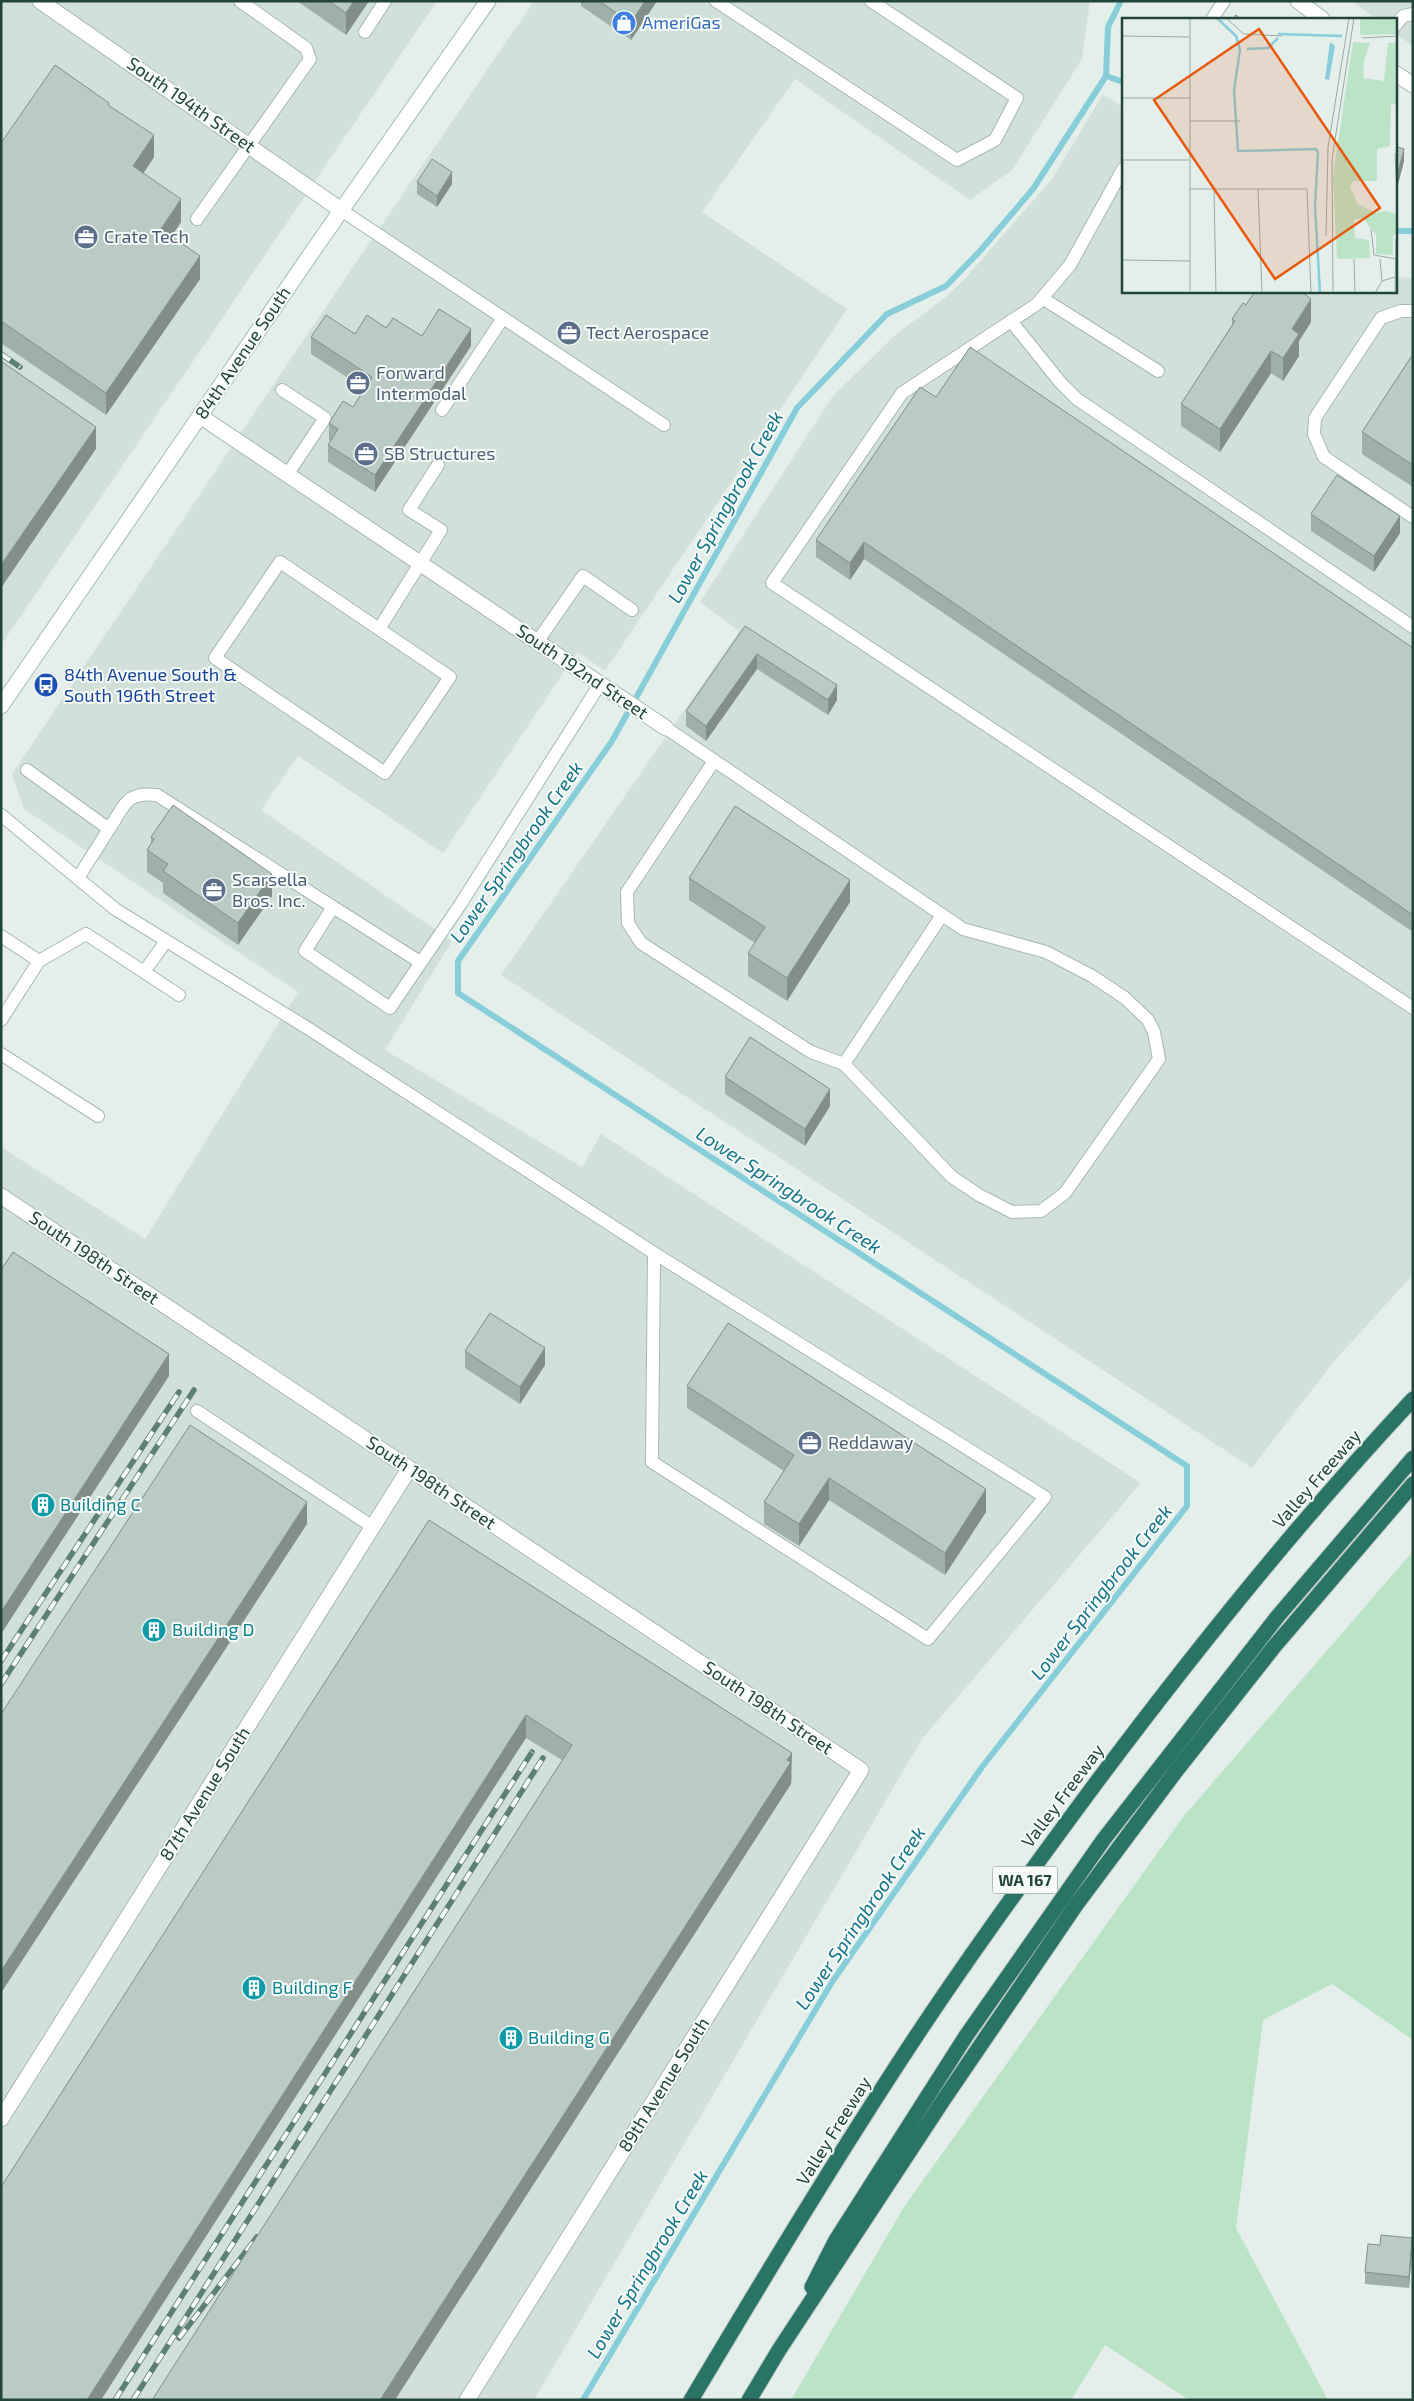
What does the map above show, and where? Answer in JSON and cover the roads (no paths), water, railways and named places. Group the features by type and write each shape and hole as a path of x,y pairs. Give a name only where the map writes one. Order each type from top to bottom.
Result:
{"highway":[{"name":"Valley Freeway","path":"691,2400 891,2075 1004,1908 1149,1712 1226,1614 1315,1508 1413,1399"},
{"path":"779,2350 836,2240 869,2186 966,2036 1046,1919 1132,1800 1211,1700 1318,1568 1413,1458"},
{"name":"WA 167","path":"749,2400 779,2350 996,2022 1076,1905 1176,1770 1273,1648 1413,1484"}],"street":[{"name":"South 194th Street","path":"40,1 341,210"},
{"name":"84th Avenue South","path":"1,706 341,210 488,1"},
{"path":"1298,1 1321,18"},
{"path":"1396,73 1413,85"},
{"name":"South 192nd Street","path":"200,416 666,728"},
{"name":"South 198th Street","path":"2,1199 861,1770"},
{"name":"87th Avenue South","path":"1,2119 5,2103 409,1468"},
{"name":"89th Avenue South","path":"467,2400 861,1770"}],"lane":[{"path":"197,219 310,59 306,48 240,1"},
{"path":"365,32 385,1"},
{"path":"716,1 957,160 994,140 1017,98 871,1"},
{"path":"1213,18 1224,1"},
{"path":"1396,25 1403,16 1413,14"},
{"path":"1122,171 1070,265 1037,304 902,393 772,583 1413,1008"},
{"path":"341,210 664,425"},
{"path":"1042,298 1158,371"},
{"path":"1413,311 1401,311 1381,318 1315,418 1314,434 1324,457 1413,516"},
{"path":"442,410 503,318"},
{"path":"1011,321 1060,382 1077,399 1413,627"},
{"path":"282,390 325,418 287,475"},
{"path":"379,629 441,530 409,510 438,465"},
{"path":"280,562 379,629 450,677 385,773 215,658 280,562"},
{"path":"537,642 583,576 632,610"},
{"path":"333,907 305,951 390,1008 606,688"},
{"name":"South 192nd Street","path":"666,728 963,929 1046,952 1092,976 1125,998 1148,1020 1154,1032 1159,1059 1065,1193 1041,1211 1021,1212 1012,1212 979,1195 952,1177 844,1064"},
{"path":"714,761 627,892 628,923 641,942 811,1052 844,1064 942,915"},
{"path":"27,770 109,829"},
{"path":"78,878 132,796 141,793 157,795 420,962"},
{"path":"1,815 115,908 309,1029 654,1253 1045,1497 928,1639 652,1462 654,1253"},
{"path":"1,1020 39,961 86,934 179,995"},
{"path":"1,936 39,961"},
{"path":"144,972 166,941"},
{"path":"1,1054 98,1116"},
{"path":"197,1411 373,1527"}],"waterway":[{"name":"Lower Springbrook Creek","path":"583,2400 832,1982 982,1767 1187,1506 1187,1466 458,993 458,961 612,741 797,408 887,314 946,286 980,251 1033,189 1106,76 1108,27 1121,1"},
{"path":"1106,76 1122,82"},
{"path":"1396,231 1413,231"}],"railway":[{"path":"1,354 20,367"},
{"path":"1,1684 194,1390"},
{"path":"1,1661 179,1392"},
{"path":"115,2400 532,1752"},
{"path":"133,2400 543,1758"},
{"path":"179,2338 257,2237"}],"place":[{"name":"AmeriGas","path":"624,23"},
{"name":"Crate Tech","path":"86,237"},
{"name":"Tect Aerospace","path":"569,333"},
{"name":"Forward Intermodal","path":"358,383"},
{"name":"SB Structures","path":"366,454"},
{"name":"84th Avenue South & South 196th Street","path":"46,685"},
{"name":"Scarsella Bros. Inc.","path":"214,890"},
{"name":"Reddaway","path":"810,1443"},
{"name":"Building C","path":"43,1505"},
{"name":"Building D","path":"154,1630"},
{"name":"Building F","path":"254,1988"},
{"name":"Building G","path":"511,2038"}]}
